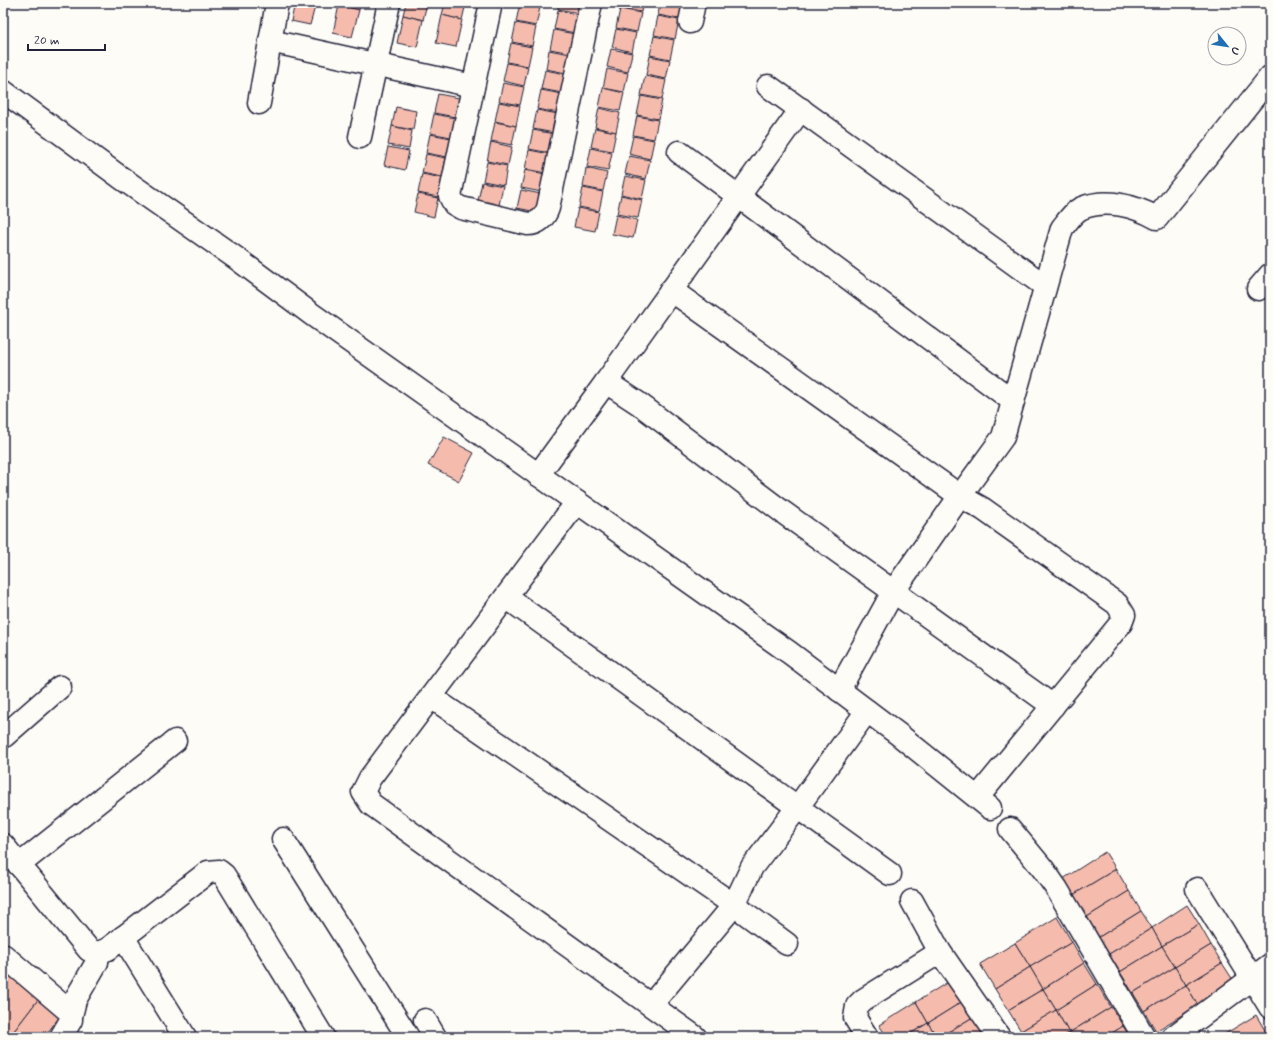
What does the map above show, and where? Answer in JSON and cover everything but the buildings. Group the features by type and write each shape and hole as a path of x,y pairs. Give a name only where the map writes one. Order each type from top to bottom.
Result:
{"street":[{"path":"259,103 277,3"},
{"path":"360,137 388,3"},
{"path":"491,3 450,192 452,200 461,208 528,224 536,223 545,215 548,208 591,3"},
{"path":"270,41 473,86"},
{"path":"839,690 893,592 1003,437 1062,228 1081,208 1107,203 1142,210 1157,218 1270,77"},
{"path":"768,86 1045,286"},
{"path":"3,91 126,181 236,258 310,313 839,690 984,803 1053,706 1122,623 1124,615 1122,610 1104,594 983,509 960,496 671,290"},
{"path":"538,475 801,109"},
{"path":"679,152 1013,401"},
{"path":"606,382 638,403 784,513 1053,706"},
{"path":"577,502 370,778 364,792 366,798 371,804 695,1037"},
{"path":"506,597 890,874"},
{"path":"3,737 60,687"},
{"path":"431,697 734,905 787,944"},
{"path":"651,1005 734,905 752,867 797,808 867,711"},
{"path":"19,865 175,741"},
{"path":"1010,829 1043,869 1057,889 1144,1037"},
{"path":"283,839 408,1037"},
{"path":"3,845 89,950 98,953 108,949 123,938 208,872 219,871 224,875 323,1037"},
{"path":"1197,889 1270,1007"},
{"path":"912,901 940,952 999,1037"},
{"path":"123,938 185,1037"},
{"path":"867,1037 855,1018 857,1006 863,1000 940,952"},
{"path":"61,1037 68,1027 75,1000 97,962 98,953"},
{"path":"3,955 65,1006 71,1016"},
{"path":"1173,1037 1270,965"}]}
